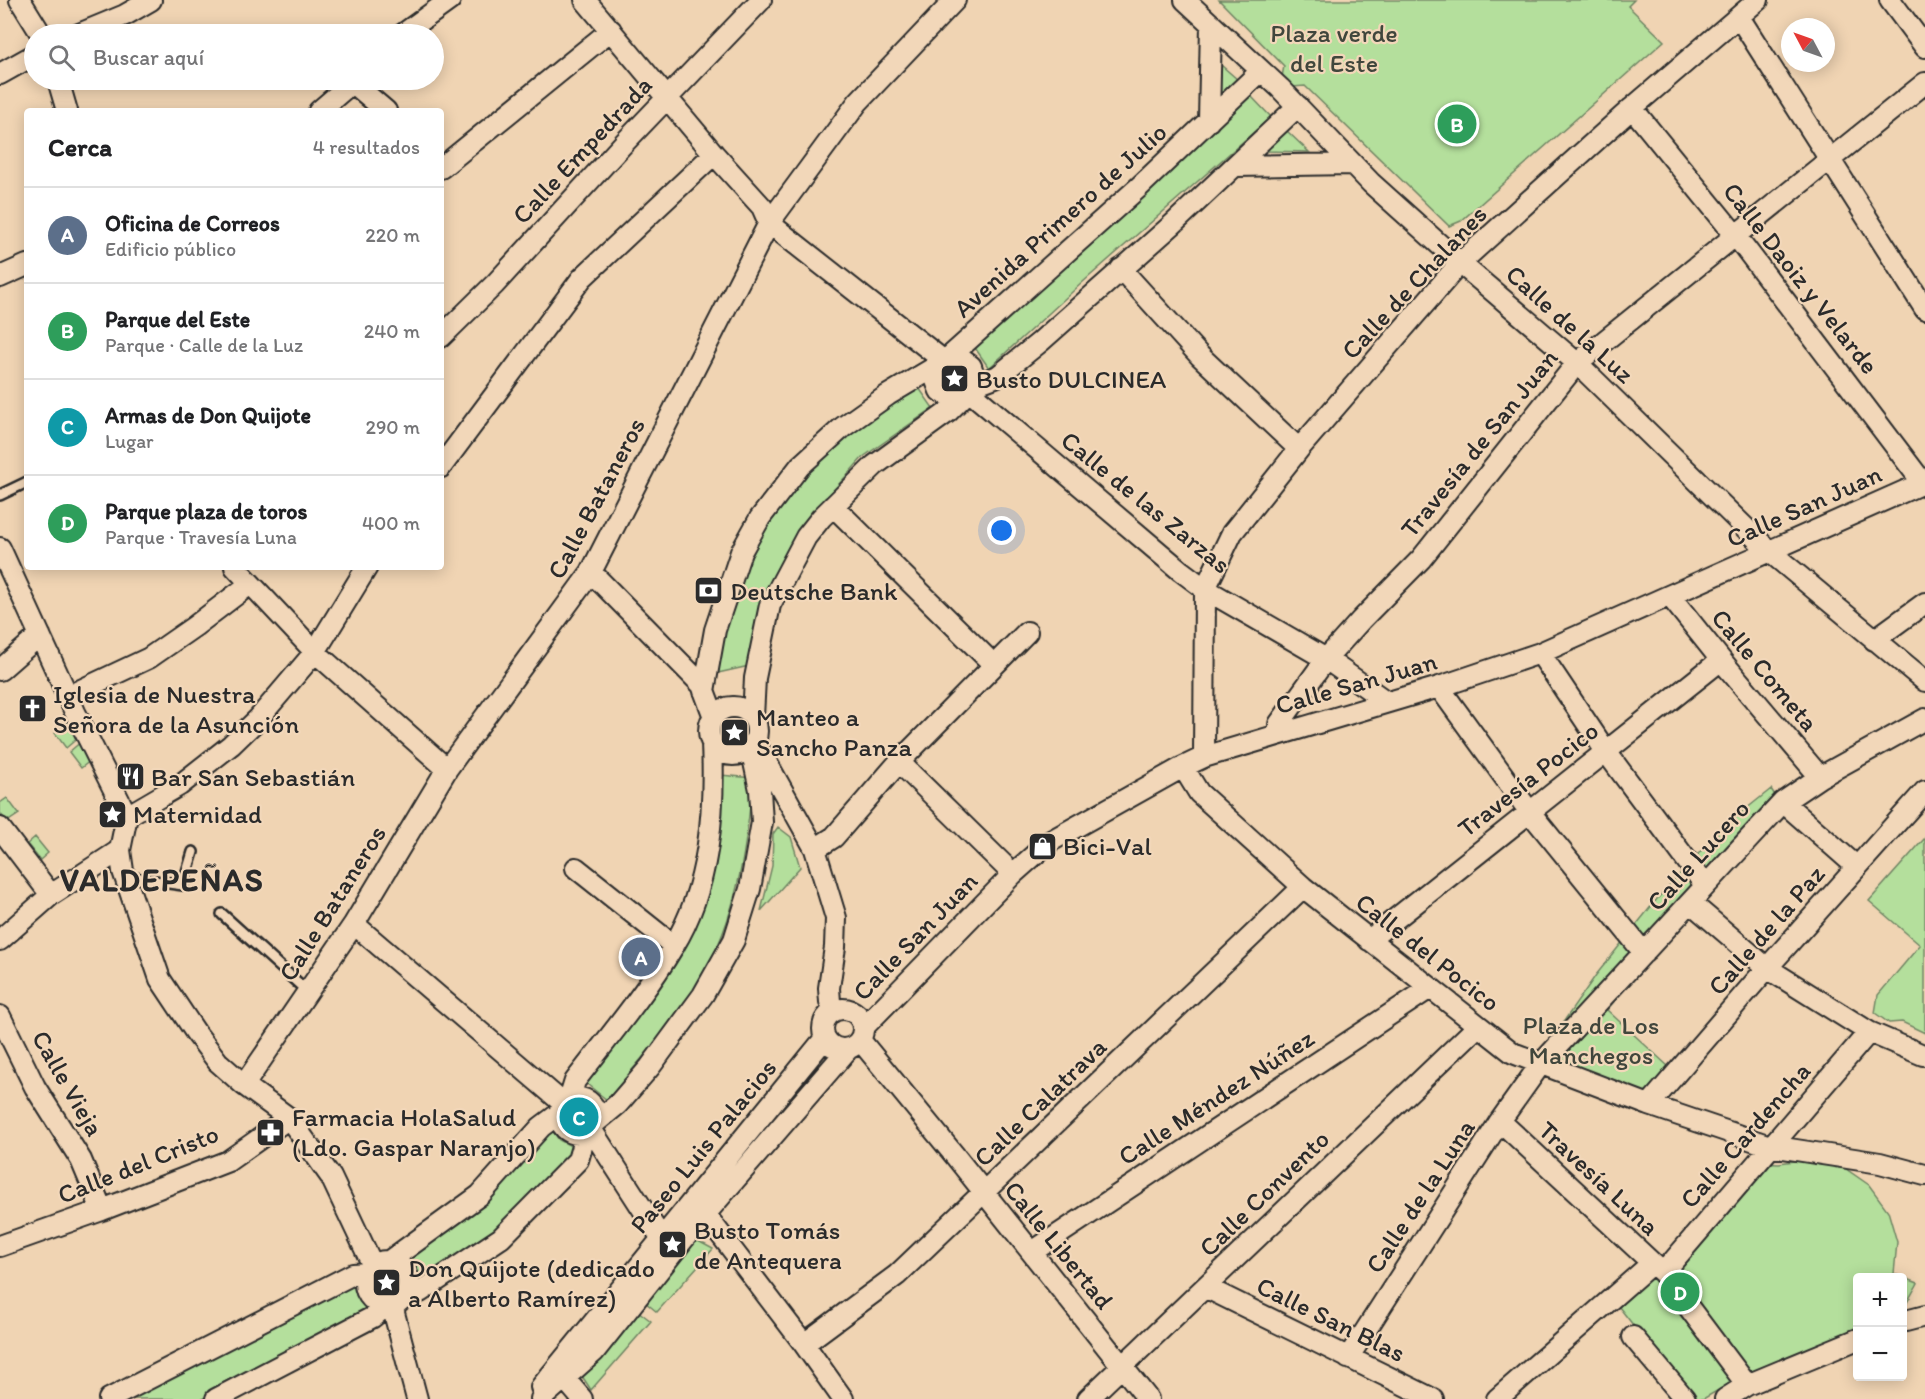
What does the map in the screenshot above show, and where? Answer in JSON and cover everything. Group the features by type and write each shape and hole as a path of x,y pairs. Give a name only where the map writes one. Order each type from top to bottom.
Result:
{"street":[{"path":"20,0 35,24"},
{"path":"103,24 151,0"},
{"path":"417,24 450,0"},
{"path":"585,0 666,99 762,207 769,223 944,362"},
{"name":"Calle Empedrada","path":"444,334 495,284 761,0"},
{"name":"Calle Bataneros","path":"244,1086 354,924 447,769 591,572 769,223 858,102 955,0"},
{"name":"Calle de la Luz","path":"1185,0 1298,106 1371,183 1577,363 1769,550 1925,681"},
{"name":"Calle de Chalanes","path":"1205,589 1232,533 1299,449 1460,263 1632,108 1758,0"},
{"path":"1890,0 1925,47"},
{"path":"1739,17 1925,309"},
{"path":"1209,121 1211,24"},
{"path":"444,162 611,30"},
{"path":"0,74 24,61"},
{"name":"Avenida Primero de Julio","path":"704,691 715,630 741,552 760,518 800,466 843,427 888,395 944,362 1129,196 1261,71"},
{"name":"Travesía de San Juan","path":"1279,734 1279,724 1326,659 1421,559 1577,363 1925,83"},
{"path":"61,90 66,108"},
{"path":"322,108 344,90"},
{"path":"364,90 383,108"},
{"path":"753,717 741,708 734,707 720,711 714,717 709,729 713,769 707,851 693,904 674,946 654,976 575,1081 560,1117 564,1128 574,1134 591,1128 618,1104 650,1067 703,995 734,940 750,889 762,822 753,745 758,729 753,717 755,678 770,605 806,537 833,506 875,465 948,412 970,390 974,372 971,366 960,358 944,362 935,378 940,391 952,397 970,390 998,376 1040,342 1236,166 1298,106"},
{"name":"Calle Daoiz y Velarde","path":"1632,108 1736,236 1924,482"},
{"path":"444,463 582,278 714,154"},
{"path":"1236,166 1353,164"},
{"path":"0,277 24,266"},
{"path":"1121,268 1200,356 1299,449"},
{"name":"Calle de las Zarzas","path":"970,390 1181,572 1205,589 1326,659 1387,702"},
{"name":"Calle San Juan","path":"857,1039 1013,874 1049,842 1183,767 1204,757 1439,687 1540,653 1924,482"},
{"path":"833,506 993,665"},
{"path":"0,548 127,816 120,849 126,877 160,979 218,1062 244,1086 289,1118 331,1177 376,1266"},
{"path":"238,570 315,652 447,769"},
{"path":"127,816 180,785 231,745 258,719 315,652 365,570"},
{"path":"591,572 702,685 714,717"},
{"path":"72,704 149,658 250,584"},
{"path":"1204,757 1205,589"},
{"name":"Calle Cometa","path":"1670,596 1820,777"},
{"path":"1874,640 1925,603"},
{"path":"815,849 834,837 898,762 1027,632"},
{"path":"0,670 40,635"},
{"path":"1540,653 1607,753 1705,885"},
{"name":"Travesía Pocico","path":"1369,940 1529,811 1607,753 1721,660"},
{"path":"1439,687 1529,811 1644,953"},
{"name":"Calle Lucero","path":"1540,1065 1783,802 1820,777 1925,719"},
{"path":"712,742 722,753 730,755 745,753 753,745"},
{"path":"753,745 815,849 836,918 830,988 830,1002 836,1010"},
{"path":"898,762 1013,874"},
{"name":"Calle del Pocico","path":"1183,767 1199,793 1303,887 1513,1053 1649,1105 1770,1146 1880,1163 1925,1175"},
{"name":"Calle de la Paz","path":"1649,1105 1767,968 1925,791"},
{"path":"1783,802 1857,867"},
{"path":"762,822 792,810"},
{"path":"0,829 51,895"},
{"path":"0,940 51,895 120,849"},
{"path":"576,868 674,946"},
{"name":"Calle Calatrava","path":"804,1344 897,1275 1303,887"},
{"path":"1690,903 1767,968 1869,1032 1923,1055"},
{"path":"354,924 565,1105"},
{"name":"Calle Méndez Núñez","path":"1032,1252 1430,988"},
{"path":"849,1009 855,1012 862,1022 857,1039 835,1047 825,1038 823,1031 826,1018 836,1010 849,1009"},
{"name":"Calle Vieja","path":"0,1016 35,1087 81,1160 102,1210"},
{"name":"Calle Convento","path":"1088,1399 1478,1026"},
{"name":"Calle Cardencha","path":"1497,1399 1657,1268 1770,1146 1869,1032"},
{"name":"Paseo Luis Palacios","path":"531,1399 668,1242 825,1038"},
{"name":"Calle Libertad","path":"857,1039 1032,1252 1148,1399"},
{"name":"Paseo Luis Palacios","path":"541,1399 594,1352 668,1242 705,1214 857,1039"},
{"name":"Calle de la Luna","path":"1348,1358 1500,1121 1540,1065"},
{"path":"109,1399 353,1274 376,1266 480,1195 541,1127 565,1105 582,1098 588,1100 596,1110 578,1160 501,1238 420,1292 395,1302 373,1300 368,1294 365,1280 376,1266"},
{"name":"Calle del Cristo","path":"0,1246 102,1210 228,1161 289,1118"},
{"name":"Travesía Luna","path":"1500,1121 1657,1268 1747,1385"},
{"path":"591,1128 668,1242"},
{"path":"705,1214 843,1399"},
{"path":"216,1399 373,1317 407,1292 408,1278 401,1266 376,1266"},
{"name":"Calle San Blas","path":"1205,1287 1433,1399"},
{"path":"395,1302 394,1313 417,1399"},
{"path":"1907,1321 1925,1316"},
{"path":"1633,1337 1685,1399"},
{"path":"1725,1399 1747,1385 1853,1341"},
{"path":"565,1379 582,1399"}],"lane":[{"path":"0,495 24,483"},
{"path":"126,877 183,885 193,852"},
{"path":"222,914 308,992"}],"green space":[{"name":"Plaza verde del Este","path":"1219,0 1634,0 1628,6 1664,41 1461,221 1449,226 1305,86 1280,88 1284,66"},
{"path":"1213,58 1238,80 1214,101"},
{"path":"1250,95 1271,117 989,368 973,345"},
{"path":"1287,131 1309,152 1264,151"},
{"path":"917,385 933,408 863,457 815,511 749,666 718,673 726,625 734,599 750,559 782,503 809,470 834,447"},
{"path":"72,718 80,736 66,748 55,733"},
{"path":"82,741 91,760 81,768 69,752"},
{"path":"720,775 753,778 740,873 728,920 709,964 687,1000 607,1100 583,1081 654,994 683,949 706,895"},
{"name":"Plaza de Los Manchegos","path":"1771,789 1782,806 1607,1010 1668,1066 1645,1094 1539,1057 1596,975 1657,899 1721,829"},
{"path":"7,798 19,814 7,822 0,813 0,803"},
{"path":"778,827 791,837 800,867 761,911 772,866 773,834"},
{"path":"35,837 48,853 40,860 27,844"},
{"path":"1925,838 1925,1033 1902,1022 1889,1023 1875,1013 1878,995 1920,945 1869,901"},
{"path":"552,1130 559,1140 573,1147 574,1153 500,1228 416,1287 414,1271 400,1257"},
{"path":"1811,1159 1843,1167 1869,1185 1888,1211 1897,1242 1894,1273 1853,1273 1853,1330 1746,1374 1703,1399 1691,1399 1619,1307 1652,1276 1756,1162 1779,1163"},
{"path":"698,1241 713,1249 657,1312 645,1302 689,1245"},
{"path":"1907,1279 1918,1283 1907,1302"},
{"path":"350,1282 369,1312 202,1399 126,1399"},
{"path":"638,1311 651,1321 591,1390 582,1376"}],"place":[{"name":"Parque del Este","path":"1457,124"},
{"name":"Busto DULCINEA","path":"955,379"},
{"name":"Deutsche Bank","path":"709,591"},
{"name":"Iglesia de Nuestra Señora de la Asunción","path":"32,709"},
{"name":"Manteo a Sancho Panza","path":"735,732"},
{"name":"Bar San Sebastián","path":"130,777"},
{"name":"Maternidad","path":"112,814"},
{"name":"Bici-Val","path":"1042,846"},
{"name":"Oficina de Correos","path":"641,957"},
{"name":"Armas de Don Quijote","path":"579,1117"},
{"name":"Farmacia HolaSalud (Ldo. Gaspar Naranjo)","path":"271,1132"},
{"name":"Busto Tomás de Antequera","path":"673,1245"},
{"name":"Don Quijote (dedicado a Alberto Ramírez)","path":"387,1283"},
{"name":"Parque plaza de toros","path":"1680,1292"}],"district":[{"name":"VALDEPEÑAS","path":"162,880"}]}
